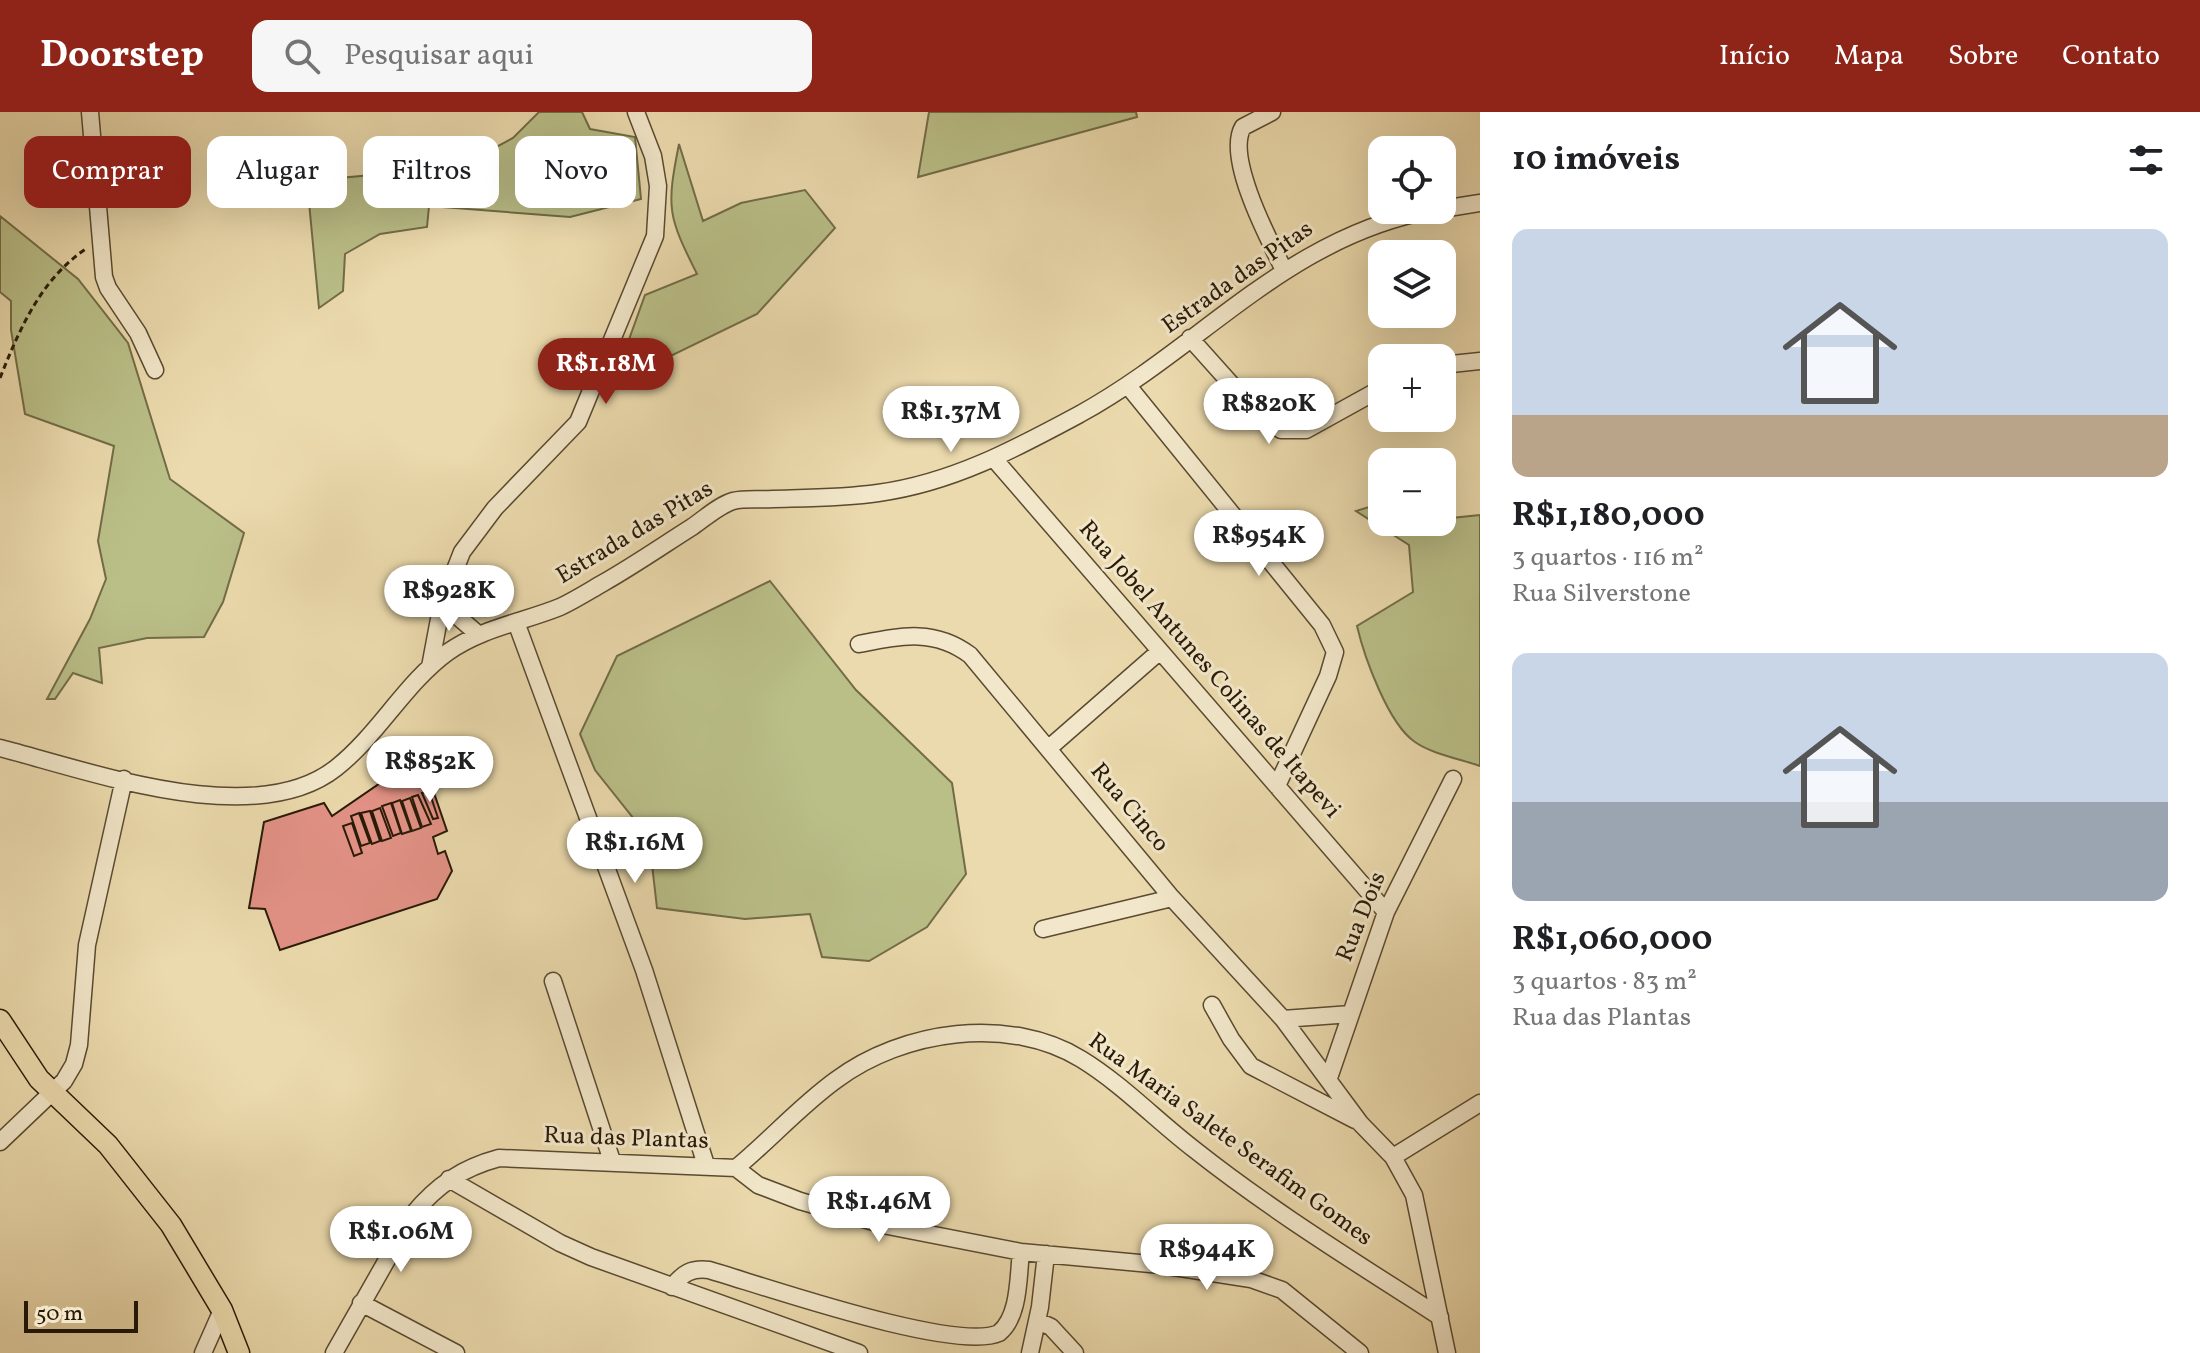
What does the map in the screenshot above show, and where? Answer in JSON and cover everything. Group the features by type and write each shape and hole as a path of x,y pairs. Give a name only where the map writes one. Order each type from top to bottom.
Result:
{"main road":[{"path":"0,1020 50,1092 108,1145 134,1175 199,1268 222,1310 239,1353"}],"street":[{"path":"90,112 108,288 138,333 155,370"},
{"path":"430,667 442,603 462,552 475,532 578,422 655,236 658,186 653,156 636,112"},
{"path":"1272,112 1243,127 1236,148 1267,237 1284,270"},
{"path":"1456,207 1480,203"},
{"name":"Estrada das Pitas","path":"0,748 124,779 212,796 243,796 308,785 337,767 379,728 430,667 479,635 562,606 635,565 729,502 876,493 933,482 995,460 1129,387 1284,270 1337,239 1371,224"},
{"path":"1190,338 1241,395 1281,430 1306,430 1368,396"},
{"path":"1456,364 1480,361"},
{"path":"1129,387 1322,625 1333,643 1328,676 1277,786"},
{"name":"Rua Jobel Antunes Colinas de Itapevi","path":"995,460 1386,912"},
{"path":"442,603 479,635"},
{"path":"516,622 639,956 706,1165"},
{"name":"Rua Cinco","path":"859,644 902,635 934,636 954,643 970,655 1172,898 1283,1019 1360,1123"},
{"path":"1049,748 1160,651"},
{"path":"0,1142 64,1081 79,1045 87,945 124,779"},
{"name":"Rua Dois","path":"1329,1078 1386,912 1453,779"},
{"path":"1043,929 1172,898"},
{"path":"553,981 612,1161"},
{"path":"1212,1005 1251,1066 1360,1123 1393,1157 1414,1195 1447,1353"},
{"path":"1283,1019 1351,1014"},
{"name":"Rua Maria Salete Serafim Gomes","path":"736,1168 837,1079 871,1061 918,1042 957,1035 1021,1034 1049,1042 1083,1060 1210,1162 1440,1317"},
{"path":"1393,1157 1480,1103"},
{"name":"Rua das Plantas","path":"334,1353 413,1214 463,1169 499,1158 736,1168 758,1185 800,1201 888,1226 1021,1252 1251,1279 1282,1290 1360,1353"},
{"path":"449,1179 560,1243 672,1287 859,1353"},
{"path":"672,1287 682,1274 696,1269 709,1270 906,1335 983,1339 997,1335 1007,1324 1016,1301 1021,1252"},
{"path":"1030,1353 1038,1321 1046,1254"},
{"path":"361,1303 456,1353"},
{"path":"203,1353 222,1310"},
{"path":"1038,1321 1051,1327 1075,1353"}],"path":[{"path":"0,378 40,292 68,261 102,237"}],"green space":[{"path":"539,112 582,112 590,129 629,136 515,136"},
{"path":"929,112 1136,112 1137,117 918,177"},
{"path":"515,136 515,208 606,208 570,217 455,208 499,208 499,146"},
{"path":"679,144 703,221 741,203 805,190 835,228 757,314 613,384 645,295 697,274 672,212 672,184"},
{"path":"636,147 641,199 636,200"},
{"path":"363,176 363,208 429,208 427,227 380,234 345,254 343,291 319,308 310,208 347,208 347,177"},
{"path":"0,216 78,279 128,343 170,479 244,533 223,602 204,637 147,638 99,648 102,683 73,673 55,699 47,699 90,619 106,579 98,541 114,446 25,414 11,330 11,301 0,292"},
{"path":"1368,507 1368,519 1356,511"},
{"path":"1480,515 1480,766 1422,746 1405,733 1387,705 1365,654 1357,626 1413,592 1409,545 1395,536 1456,536 1456,518"},
{"path":"770,581 856,690 952,783 966,874 927,927 869,961 822,957 810,914 745,919 657,908 649,838 595,770 580,734 617,656"}],"building":[{"path":"421,755 447,831 433,837 438,854 445,851 452,871 437,899 280,950 265,909 249,908 264,822 324,803 332,816"},
{"path":"429,791 438,818 433,819 422,793"},
{"path":"418,795 431,824 422,827 412,797"},
{"path":"410,798 421,828 412,831 402,801"},
{"path":"400,800 411,831 402,834 392,803"},
{"path":"391,803 401,833 393,836 382,806"},
{"path":"380,808 391,838 382,841 372,811"},
{"path":"370,811 380,841 372,844 361,813"},
{"path":"359,813 370,843 361,846 351,816"},
{"path":"352,823 362,853 354,856 343,826"}]}
